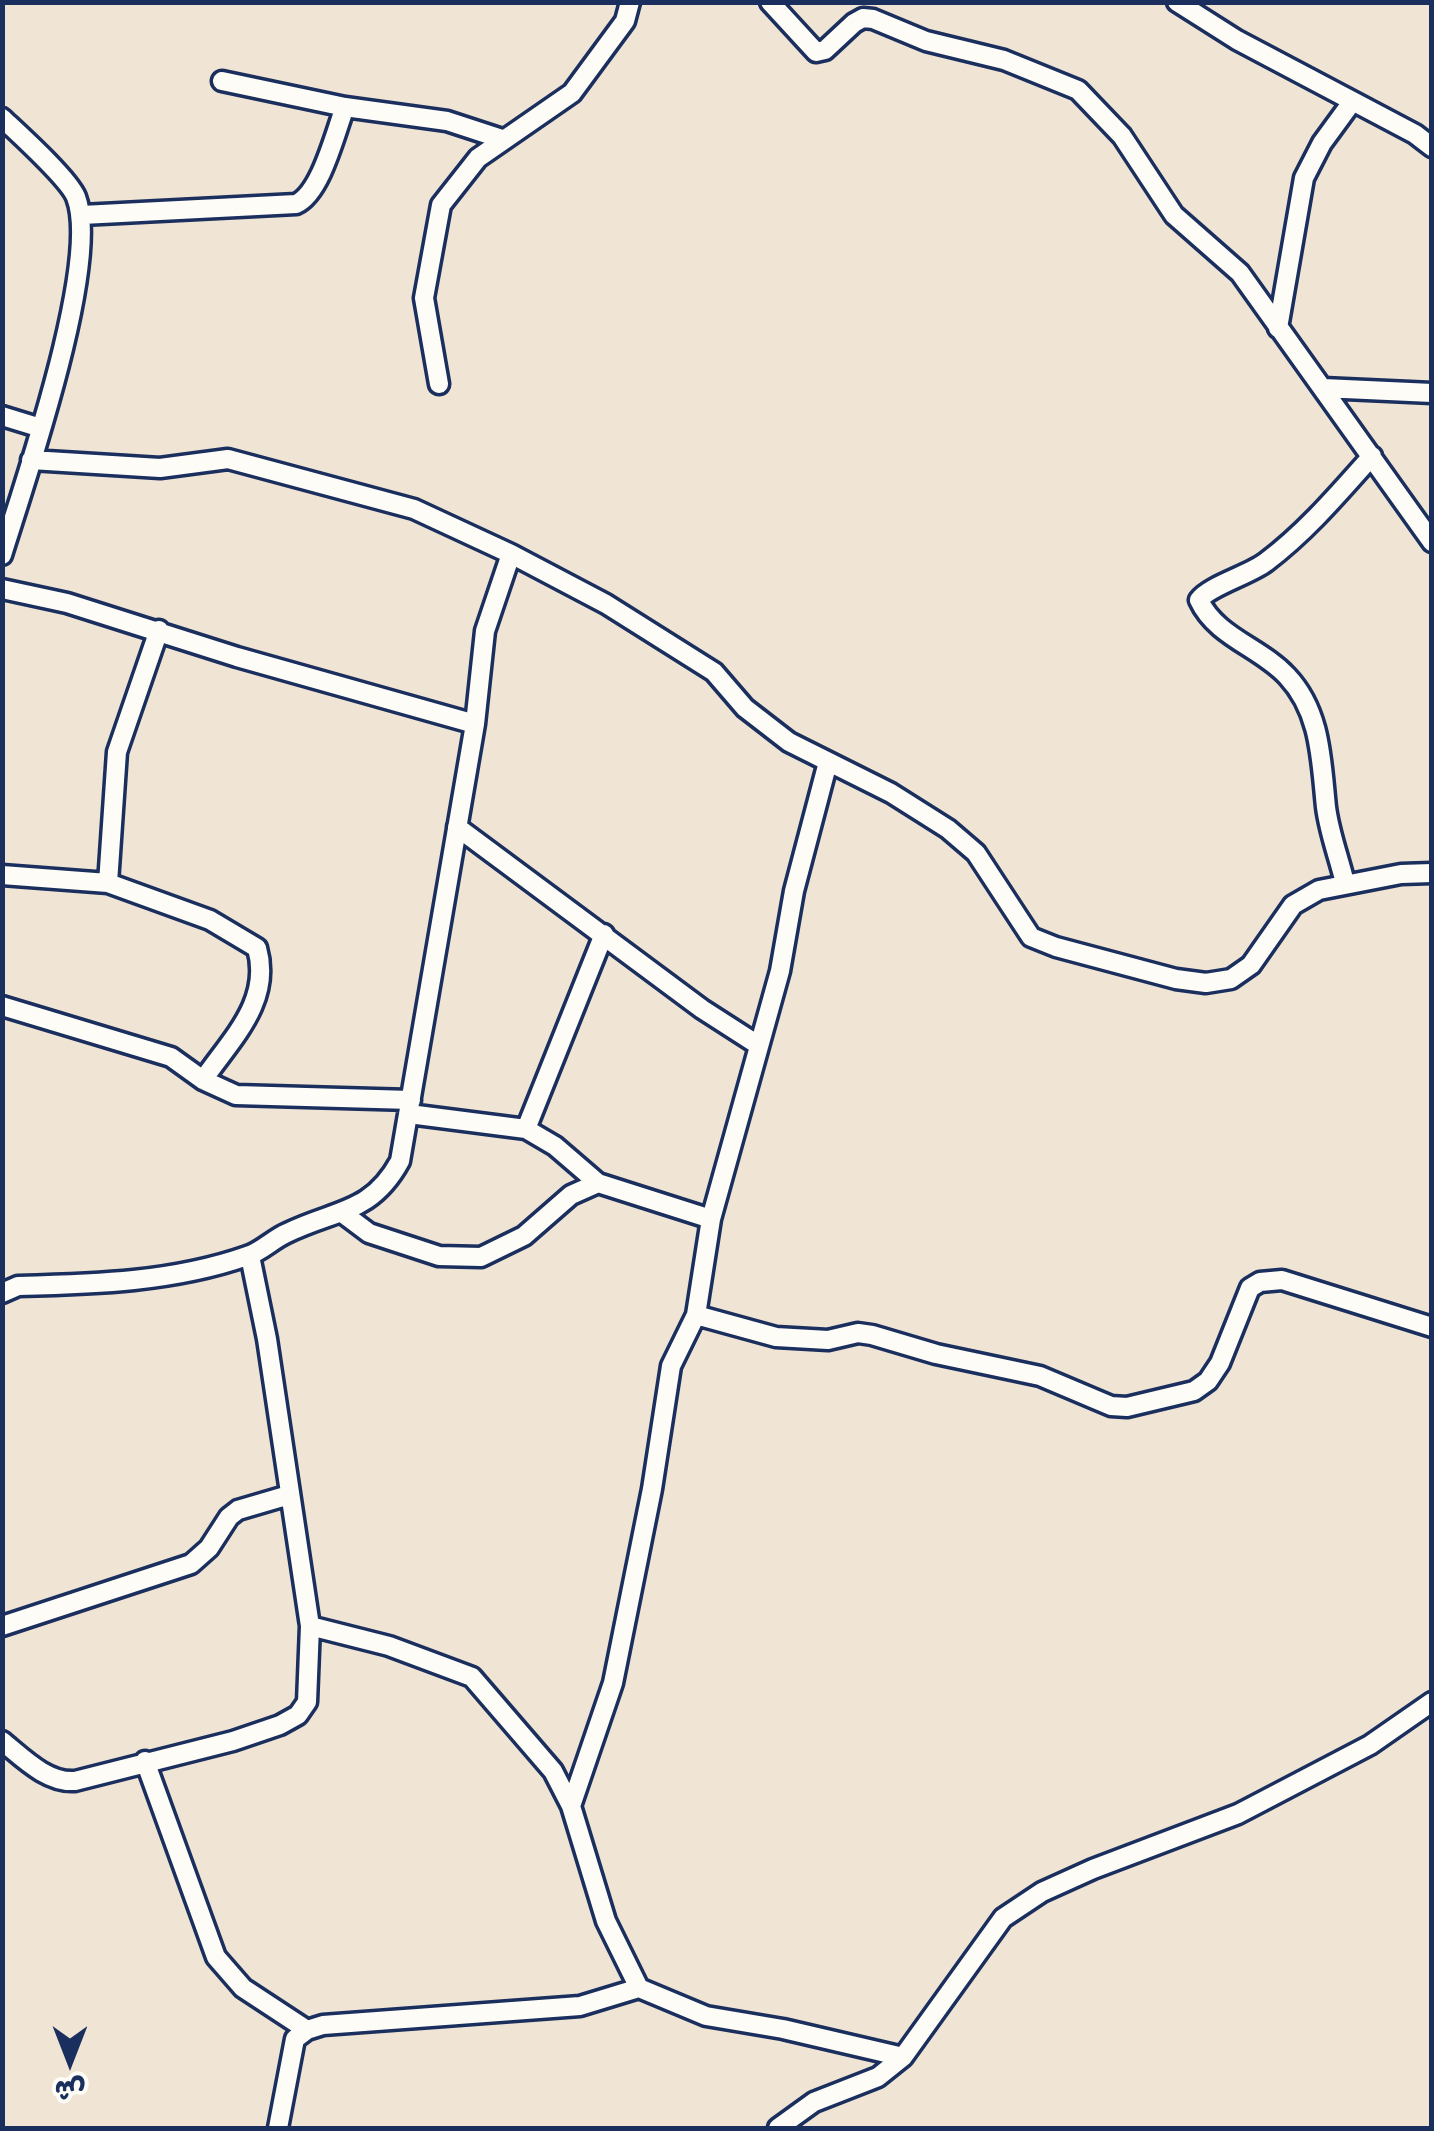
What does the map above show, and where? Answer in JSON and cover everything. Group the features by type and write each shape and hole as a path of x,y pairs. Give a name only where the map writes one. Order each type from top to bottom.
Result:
{"street":[{"path":"438,384 424,298 441,205 478,158 572,93 625,21 630,2"},
{"path":"770,2 816,52 825,50 863,18 926,41 1004,60 1078,90 1122,136 1174,215 1240,273 1432,542"},
{"path":"1177,2 1416,134 1432,147"},
{"path":"222,81 345,107 447,121 502,139"},
{"path":"1278,328 1304,178 1322,142 1352,102"},
{"path":"82,215 296,204 308,199 345,107"},
{"path":"2,118 73,190 82,215 76,280 62,352 31,460 10,508 2,554"},
{"path":"1323,388 1432,393"},
{"path":"2,416 41,428"},
{"path":"1345,883 1326,808 1318,736 1311,711 1288,676 1217,625 1200,600 1207,591 1265,563 1324,509 1372,456"},
{"path":"31,460 160,468 228,459 414,508 511,554 606,604 714,672 746,708 789,742 891,793 948,830 976,853 1031,937 1176,979 1206,983 1231,979 1251,964 1293,905 1319,890 1401,874 1432,874"},
{"path":"2,1293 18,1286 149,1280 250,1256 286,1233 362,1204 387,1186 400,1161 410,1107 475,724 485,631 511,554"},
{"path":"2,588 159,630 237,658 475,724"},
{"path":"108,883 117,752 159,630"},
{"path":"571,1806 613,1683 652,1488 671,1366 696,1315 711,1218 780,970 794,891 828,762"},
{"path":"457,828 702,1009 758,1045"},
{"path":"2,875 108,883 210,920 257,948 262,966 258,1001 204,1080"},
{"path":"526,1129 604,934"},
{"path":"2,1006 172,1057 204,1080 236,1095 410,1107 526,1129 555,1146 598,1184 711,1218"},
{"path":"341,1212 369,1232 439,1256 481,1257 524,1236 570,1195 598,1184"},
{"path":"2,1741 60,1782 280,1726 298,1715 307,1702 310,1626 267,1339 250,1256"},
{"path":"696,1315 776,1337 828,1340 858,1333 872,1335 936,1354 1040,1376 1111,1406 1127,1407 1194,1392 1208,1382 1220,1363 1250,1288 1260,1282 1282,1280 1432,1327"},
{"path":"2,1626 191,1564 209,1548 238,1510 289,1494"},
{"path":"310,1626 390,1646 472,1677 553,1771 571,1806 606,1922 639,1988"},
{"path":"778,2128 814,2102 878,2077 903,2056 1003,1918 1042,1892 1094,1868 1238,1814 1370,1745 1432,1702"},
{"path":"145,1761 216,1956 242,1988 307,2030"},
{"path":"278,2128 295,2039 307,2030 322,2025 580,2006 639,1988 706,2016 782,2028 903,2056"}]}
